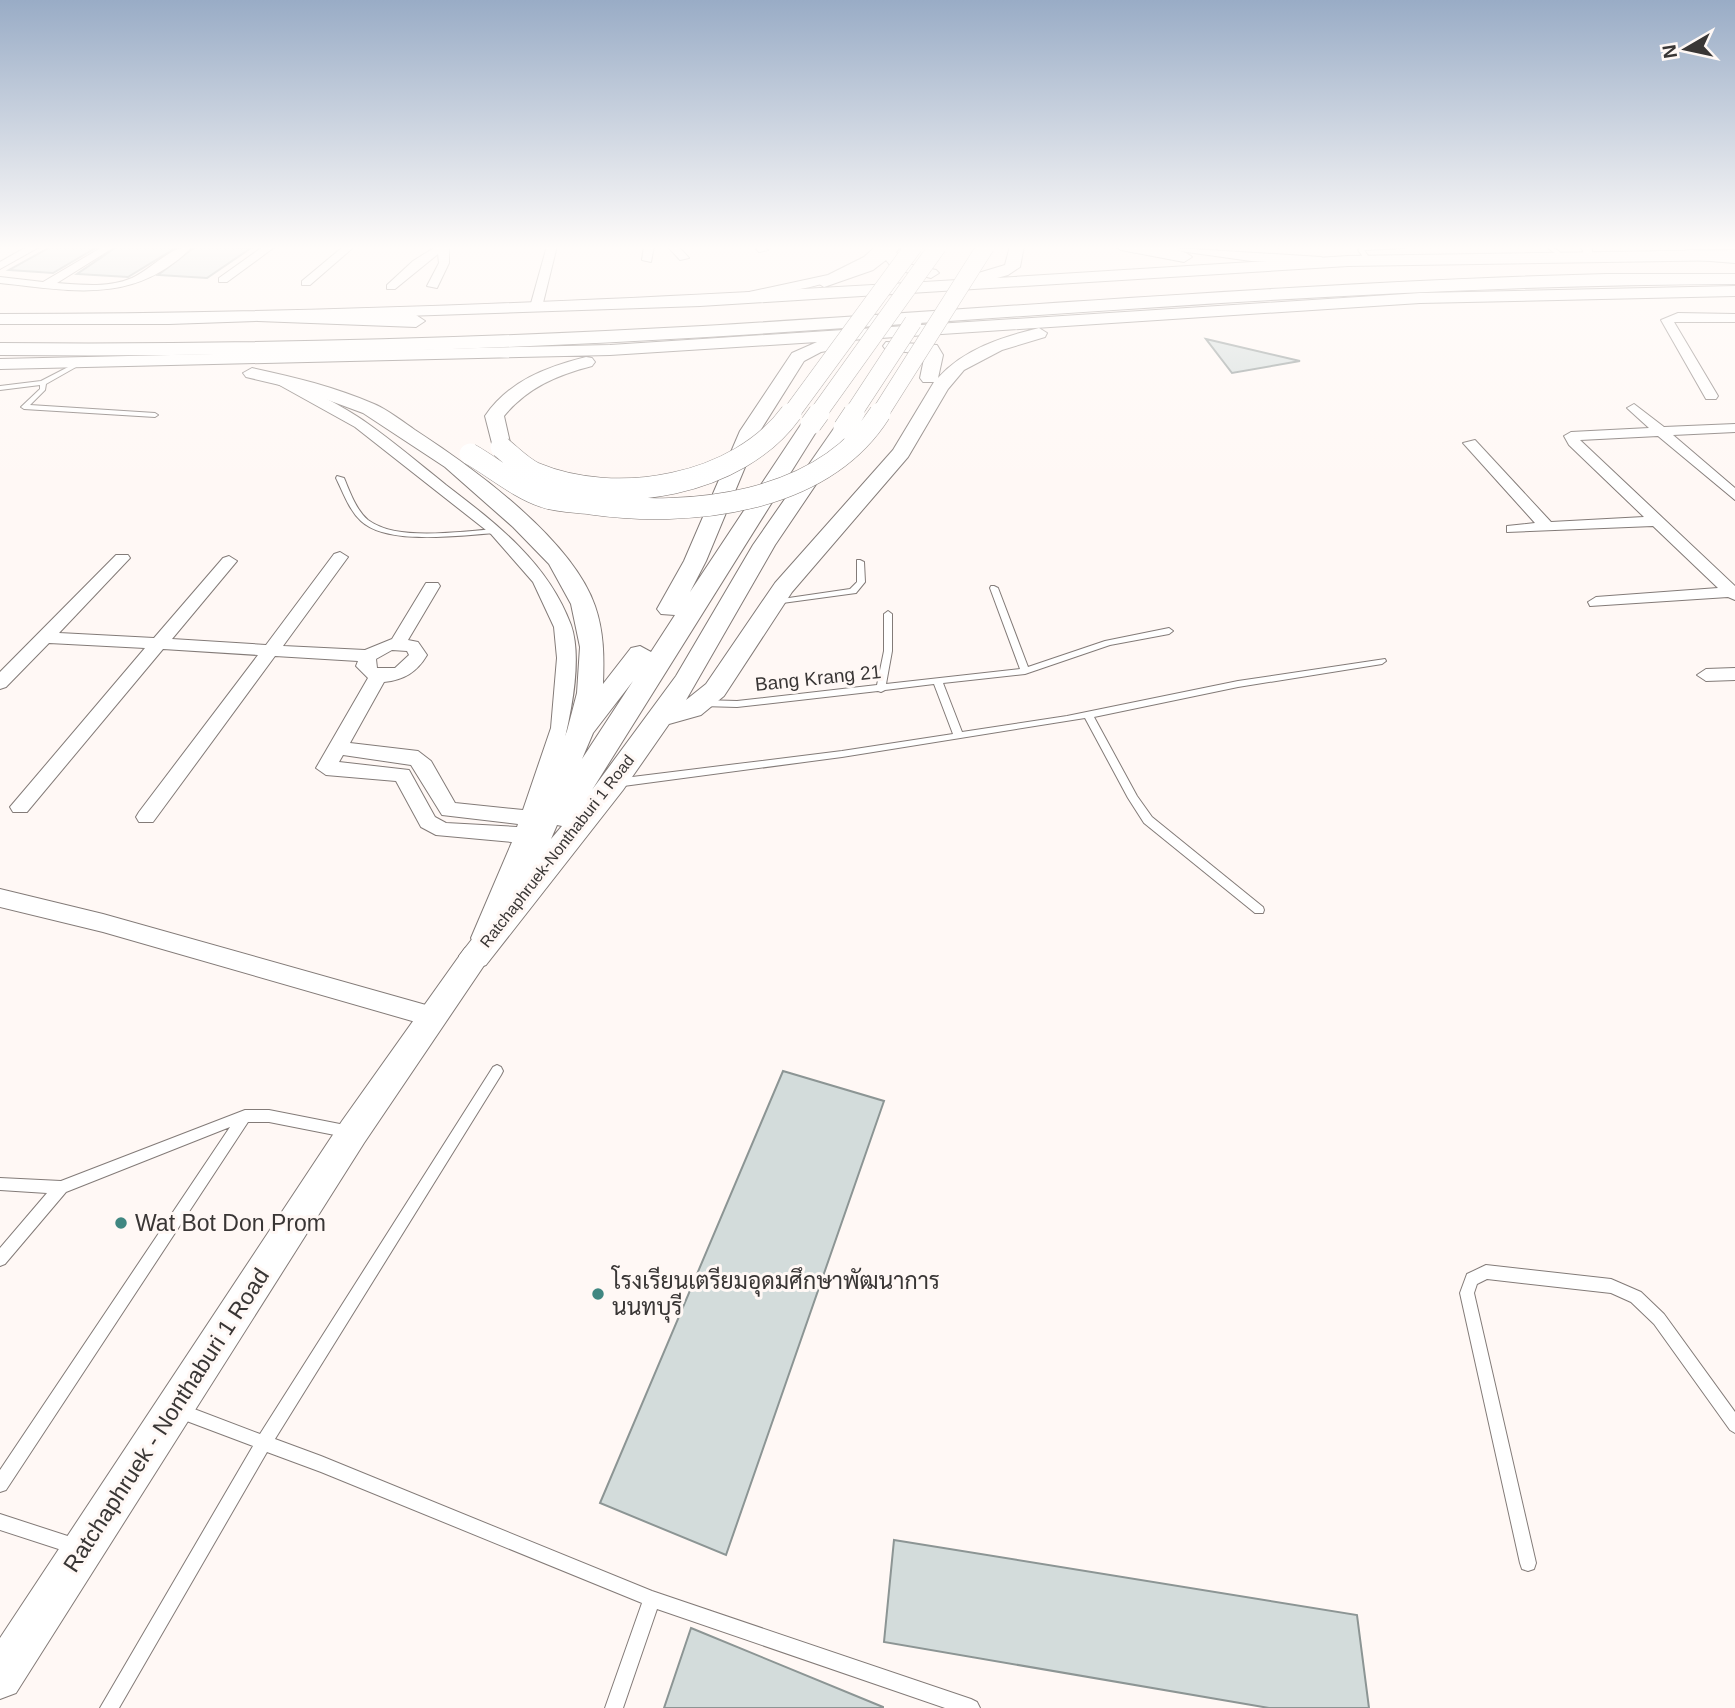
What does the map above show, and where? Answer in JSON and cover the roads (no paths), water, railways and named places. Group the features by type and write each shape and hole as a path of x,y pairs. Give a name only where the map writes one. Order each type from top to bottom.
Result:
{"main road":[{"path":"0,330 167,330 314,326"},
{"path":"0,349 178,349 564,337 781,326"},
{"path":"697,345 607,357 556,369 529,382 507,399 494,416 501,447 534,472 597,487 648,487 704,474 754,452 778,431 855,326"},
{"name":"Ratchaphruek-Nonthaburi 1 Road","path":"475,956 716,569 811,425 881,326"},
{"name":"Ratchaphruek-Nonthaburi 1 Road","path":"475,956 613,783 687,680 764,545 911,326"},
{"path":"43,364 252,373 311,380 358,391 393,404 543,497 632,510 708,506 785,488 840,460 871,427 935,326"},
{"path":"0,364 566,351 697,345 971,326"},
{"path":"687,680 818,536 929,378 948,360 991,339 1014,331 1044,326"},
{"path":"660,718 702,703 715,690 783,588 901,453 940,387 958,366 996,346 1029,335 1089,326"},
{"path":"580,731 621,683 660,625 695,561 746,439 798,357 828,345 925,346 934,355 929,378"},
{"path":"252,373 307,386 370,409 452,464 522,522 558,561 583,604 592,648 590,693 580,731 518,886"}],"street":[{"path":"1670,326 1711,396"},
{"path":"279,379 359,424 496,531 541,582 563,627 566,658 561,728 528,827 475,956"},
{"path":"1634,408 1735,496"},
{"path":"1734,593 1574,442 1571,436 1735,428"},
{"path":"1470,443 1547,527"},
{"path":"1512,529 1658,522"},
{"path":"146,817 340,557"},
{"path":"0,683 122,558"},
{"path":"20,807 229,561"},
{"path":"398,643 432,586"},
{"path":"1596,602 1734,593"},
{"path":"44,637 368,656 381,647 398,643 416,650 416,660 397,674 379,675 367,670 365,666 368,656"},
{"path":"1706,675 1735,674"},
{"path":"379,675 326,768 402,775 428,822 443,830 528,827"},
{"path":"337,748 411,756 426,766 438,798 449,810 528,827"},
{"path":"0,898 103,923 433,1017"},
{"name":"Ratchaphruek - Nonthaburi 1 Road","path":"0,1677 353,1132 475,956"}],"lane":[{"path":"0,388 43,383 74,366"},
{"path":"43,383 43,389 24,407 155,415"},
{"path":"340,478 352,505 366,522 376,528 412,534 496,531"},
{"path":"775,602 853,591 861,582 860,562"},
{"path":"994,588 1025,671"},
{"path":"881,689 888,651 888,614"},
{"name":"Bang Krang 21","path":"702,703 737,704 1025,671 1108,643 1169,631"},
{"path":"613,783 1088,715 1238,684 1382,661"},
{"path":"938,681 958,735"},
{"path":"1088,715 1133,798 1148,820 1259,910"},
{"path":"109,1708 264,1442 497,1071"},
{"path":"0,1184 61,1187 245,1116 269,1116 353,1132"},
{"path":"0,1484 245,1116"},
{"path":"0,1259 61,1187"},
{"path":"1528,1563 1466,1293 1472,1279 1486,1272 1611,1286 1636,1297 1659,1319 1735,1425"},
{"path":"173,1409 264,1442 652,1599 971,1708"},
{"path":"0,1522 83,1550"},
{"path":"614,1708 652,1599"}],"place":[{"name":"Wat Bot Don Prom","path":"121,1223"},
{"name":"โรงเรียนเตรียมอุดมศึกษาพัฒนาการ นนทบุรี","path":"598,1294"}]}
